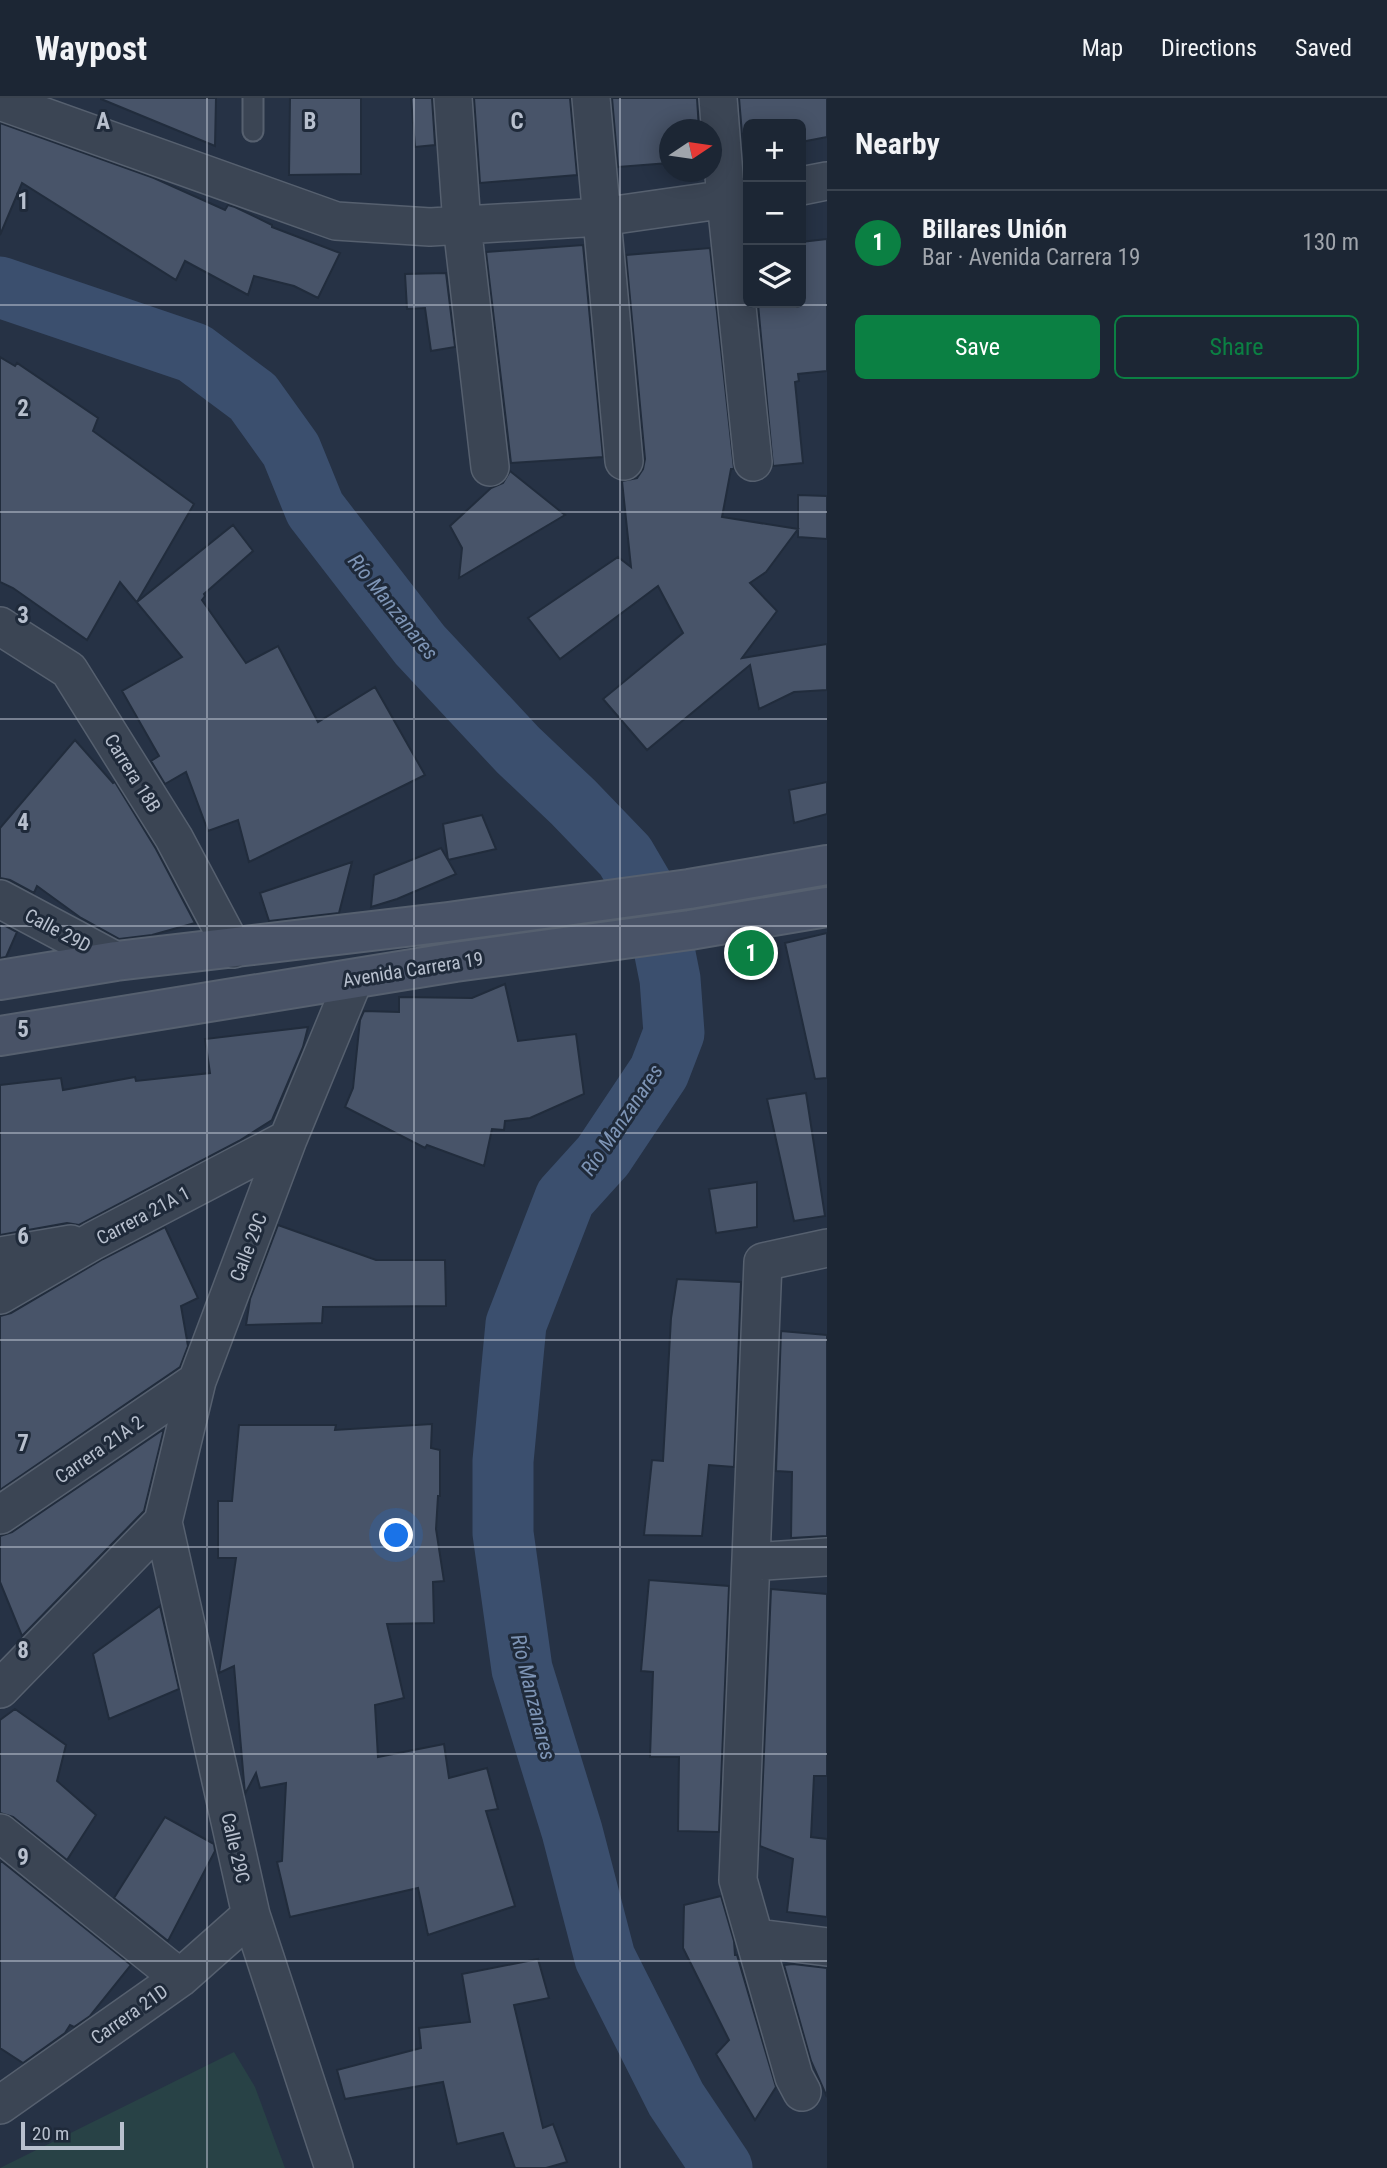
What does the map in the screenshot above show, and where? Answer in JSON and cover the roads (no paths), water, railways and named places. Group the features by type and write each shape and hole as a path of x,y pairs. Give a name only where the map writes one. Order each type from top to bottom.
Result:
{"main road":[{"path":"0,980 116,961 448,922 689,889 827,865"},
{"name":"Avenida Carrera 19","path":"0,1036 455,962 690,930 827,907"}],"street":[{"path":"453,98 463,225 490,467"},
{"path":"590,98 624,461"},
{"path":"718,98 737,199 753,462"},
{"path":"0,101 337,221 430,227 601,217 737,199"},
{"path":"806,185 827,181"},
{"name":"Carrera 18B","path":"0,626 69,670 174,838 233,949"},
{"name":"Calle 29D","path":"0,899 116,961"},
{"name":"Calle 29C","path":"334,2168 251,1915 163,1522 197,1381 288,1139 354,979"},
{"name":"Carrera 21A 1","path":"0,1295 93,1241 288,1139"},
{"path":"0,1255 93,1241"},
{"path":"802,2092 794,2077 738,1880 763,1262 827,1248"},
{"name":"Carrera 21A 2","path":"0,1515 197,1381"},
{"path":"0,1689 163,1522"},
{"path":"751,1562 827,1557"},
{"path":"0,1833 180,1978"},
{"name":"Carrera 21D","path":"0,2105 180,1978 251,1915"},
{"path":"756,1938 827,1947"}],"lane":[{"path":"253,98 253,131"}],"waterway":[{"name":"Río Manzanares","path":"0,287 194,353 253,397 291,450 315,509 420,645 518,750 625,856 656,909 670,979 674,1033 659,1072 603,1156 565,1198 516,1324 503,1461 503,1533 522,1669 572,1831 605,1958 676,2099 722,2168"}],"place":[{"name":"Billares Unión","path":"751,953"}]}
